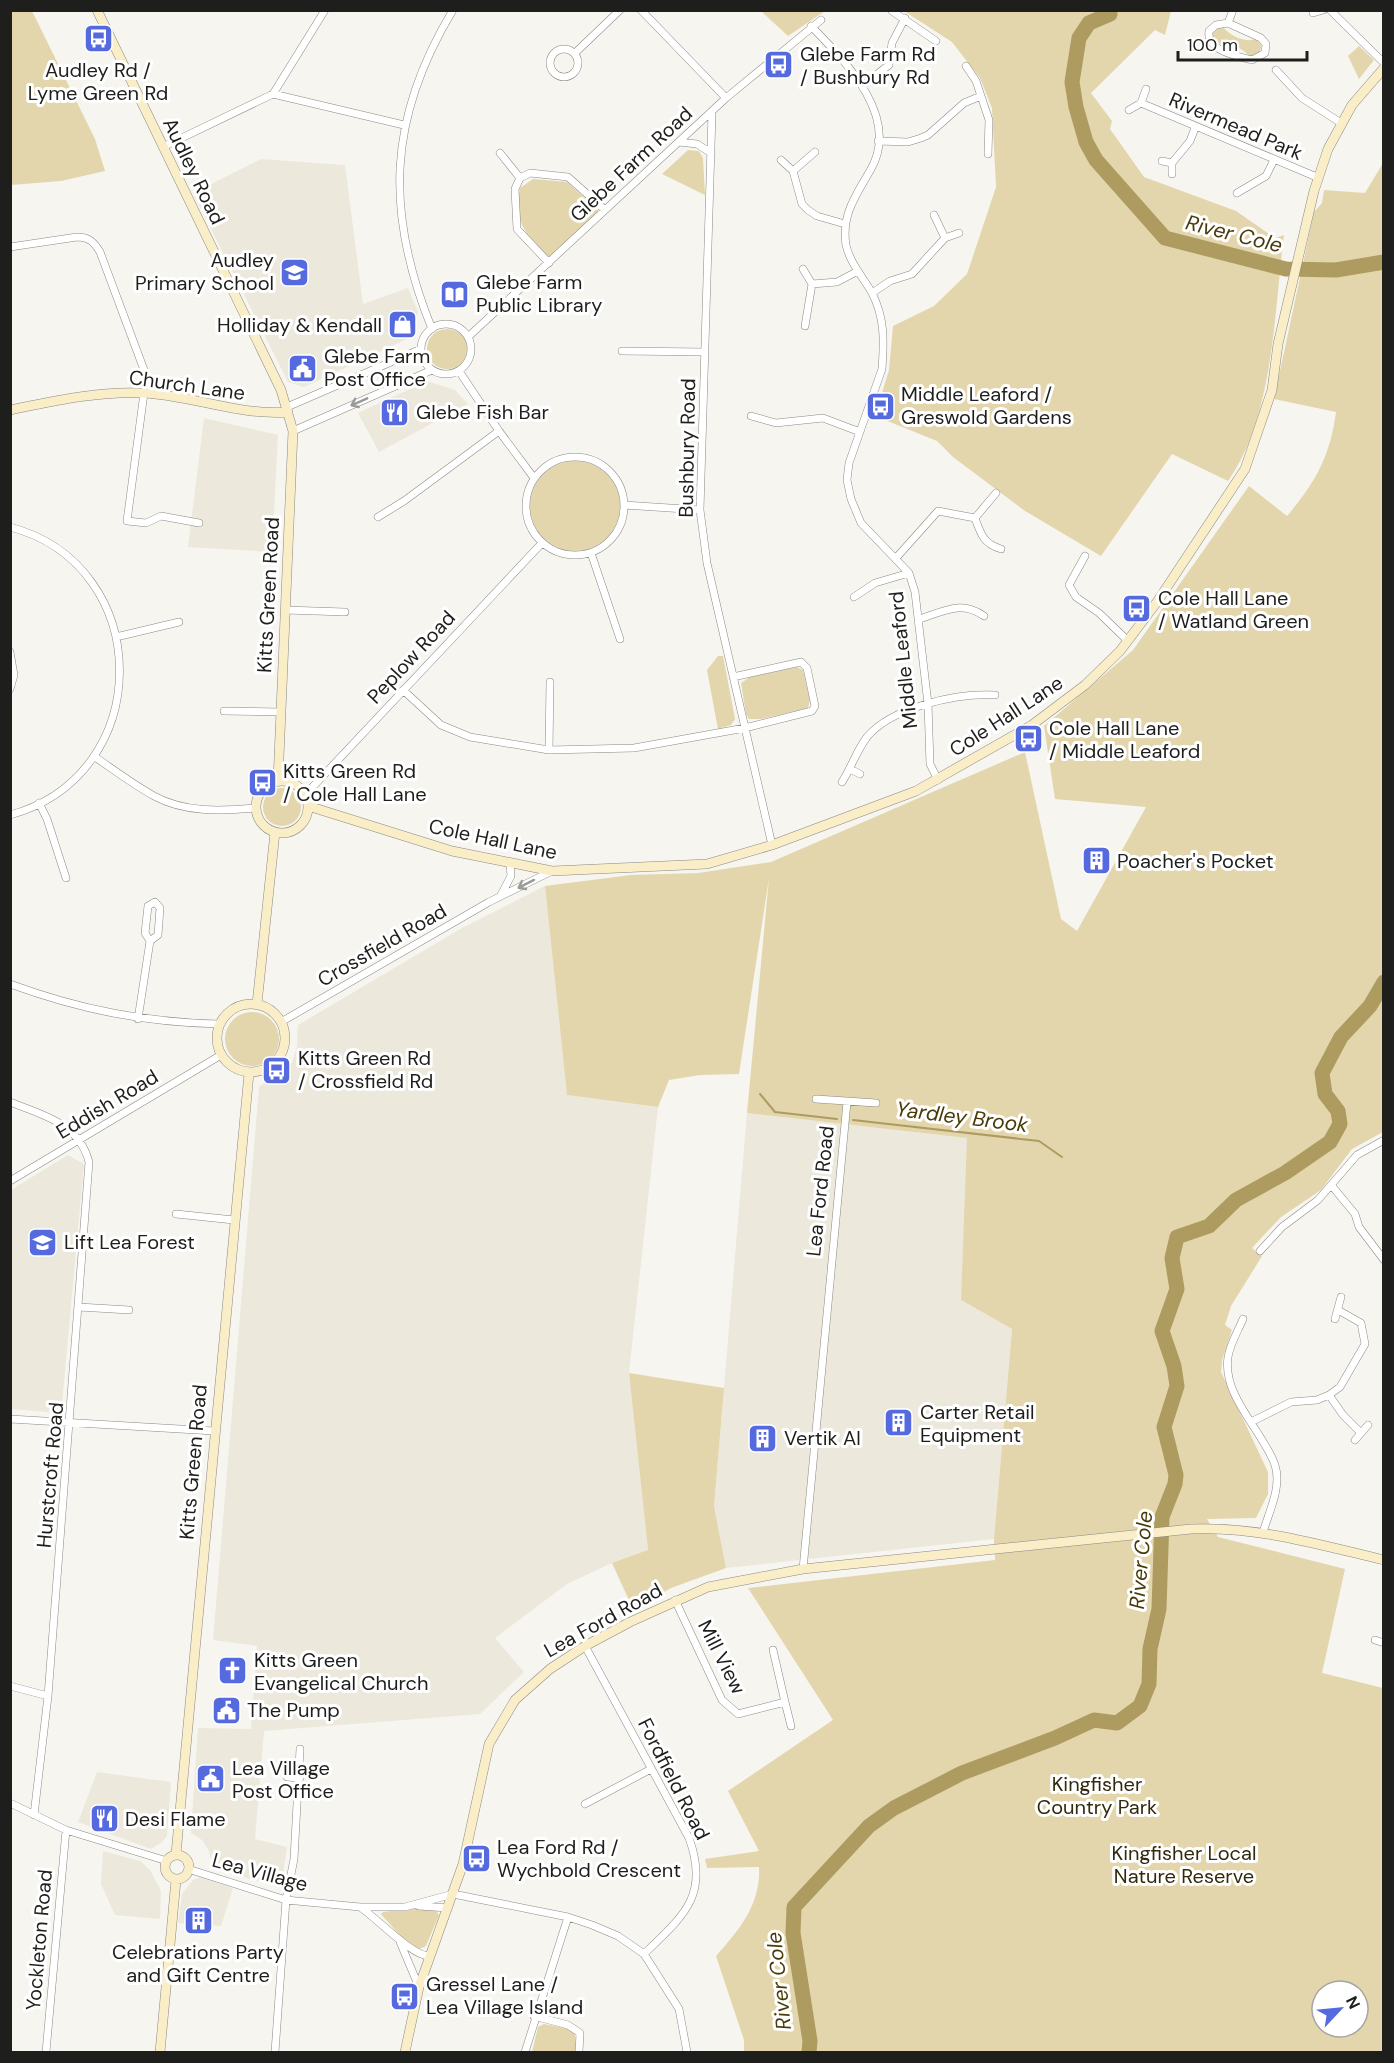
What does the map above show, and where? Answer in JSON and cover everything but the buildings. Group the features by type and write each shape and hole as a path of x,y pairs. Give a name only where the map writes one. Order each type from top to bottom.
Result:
{"street":[{"name":"Audley Road","path":"97,10 288,409"},
{"path":"162,147 273,94 325,10"},
{"path":"432,329 414,284 401,222 400,179 404,125 423,68 453,10"},
{"path":"575,53 620,10"},
{"path":"641,10 726,98"},
{"path":"1228,23 1233,10"},
{"path":"1313,13 1323,10"},
{"path":"1330,10 1383,63"},
{"path":"892,11 936,41"},
{"path":"862,86 889,65 892,44 905,18"},
{"name":"Glebe Farm Road","path":"468,337 726,98 821,20"},
{"path":"1228,23 1261,38 1266,44 1265,53 1252,60 1214,47 1209,41 1209,31 1216,25 1228,23"},
{"name":"Middle Leaford","path":"811,26 862,86 875,112 878,141 873,166 859,186 845,224 846,245 858,271 872,292 882,324 882,369 849,463 847,480 851,499 861,523 909,573 920,619 928,704 930,764 938,780"},
{"path":"562,49 575,53 579,66 575,74 567,78 554,74 550,66 554,53 562,49"},
{"path":"966,66 976,81 988,120 988,154"},
{"name":"Cole Hall Lane","path":"308,806 452,851 552,871 707,864 772,845 906,795 938,780 1032,725 1085,685 1120,651 1157,602 1245,469 1272,390 1278,344 1318,178 1328,149 1341,123 1352,105 1383,68"},
{"path":"1276,70 1302,98 1341,123"},
{"name":"Rivermead Park","path":"1129,110 1141,103 1146,89"},
{"path":"273,94 404,125"},
{"path":"878,141 908,142 928,135 964,103 981,96"},
{"name":"Rivermead Park","path":"1141,103 1318,178"},
{"name":"Bushbury Road","path":"712,113 700,510 707,563 772,845"},
{"path":"1172,174 1172,163 1190,141 1196,128"},
{"path":"679,142 697,144 711,153"},
{"path":"793,171 815,152"},
{"path":"500,153 520,178"},
{"path":"781,160 793,171 802,204 808,210 817,216 845,224"},
{"path":"1237,193 1266,176 1274,160"},
{"path":"1162,161 1172,163"},
{"path":"549,263 517,229 515,189 520,178 530,173 568,177 604,210"},
{"path":"934,215 945,238"},
{"path":"872,292 890,281 912,274 945,238 959,233"},
{"path":"10,247 77,237 86,237 94,243 100,252 148,394 128,521 146,523 161,516 199,523"},
{"path":"803,269 812,284 805,326"},
{"path":"812,284 837,282 858,271"},
{"path":"450,325 459,328 468,337 471,349 468,361 459,371 443,374 432,370 424,361 421,349 424,338 432,329 450,325"},
{"path":"288,409 421,349"},
{"path":"622,351 705,352"},
{"path":"293,431 432,370"},
{"path":"459,371 534,478"},
{"name":"Church Lane","path":"10,410 93,395 148,394 262,414 288,409"},
{"name":"Kitts Green Road","path":"278,781 293,431 288,409"},
{"path":"751,416 776,423 823,418 860,432"},
{"path":"378,517 404,501 499,431"},
{"path":"584,457 609,470 617,480 624,505 621,523 612,539 591,553 565,554 542,543 533,532 526,512 528,491 534,478 557,460 584,457"},
{"path":"975,518 996,493"},
{"path":"624,505 700,510"},
{"path":"896,558 938,511 975,518"},
{"path":"975,518 981,536 988,546 1001,549"},
{"path":"10,527 29,532 72,560 98,591 109,613 116,637 120,665 116,715 95,757 61,790 39,803 10,815"},
{"name":"Peplow Road","path":"305,795 542,543"},
{"path":"591,553 621,639"},
{"path":"1085,556 1069,585 1076,597 1099,613 1127,640"},
{"path":"854,597 874,583 909,573"},
{"path":"920,619 948,609 972,608 984,616"},
{"path":"285,610 345,612"},
{"path":"116,637 179,622"},
{"path":"10,652 14,675 10,689"},
{"path":"403,690 441,724 470,737 549,750 634,748 746,728 814,709 815,702 804,663 733,677"},
{"path":"549,750 550,682"},
{"path":"842,782 866,739 880,724 928,704 977,694 995,695"},
{"path":"224,711 281,712"},
{"path":"95,757 155,797 173,803 213,811 256,808"},
{"path":"850,769 860,774"},
{"path":"278,781 294,784 305,795 308,806 306,816 300,826 291,832 275,832 263,825 256,808 261,791 278,781"},
{"path":"39,803 47,819 66,878"},
{"path":"257,1004 275,832"},
{"path":"500,897 511,876 510,864"},
{"name":"Crossfield Road","path":"281,1022 500,897 552,871"},
{"path":"138,1019 150,941 145,933 148,906 155,902 160,908 158,935 150,941"},
{"path":"10,984 94,1011 138,1019 219,1024"},
{"path":"257,1004 274,1013 281,1022 285,1041 281,1056 264,1070 240,1072 229,1066 220,1055 216,1041 219,1024 226,1014 236,1007 257,1004"},
{"name":"Eddish Road","path":"10,1181 220,1055"},
{"name":"Kitts Green Road","path":"176,1854 249,1073"},
{"path":"816,1100 876,1103"},
{"path":"10,1102 65,1124 79,1140"},
{"name":"Lea Ford Road","path":"803,1569 847,1102"},
{"name":"Hurstcroft Road","path":"34,1815 48,1696 80,1307 89,1162 79,1140"},
{"path":"1260,1251 1282,1227 1318,1200 1357,1155 1383,1140"},
{"path":"1332,1186 1355,1214 1359,1227 1383,1260"},
{"path":"176,1214 234,1220"},
{"path":"1335,1319 1341,1297"},
{"path":"80,1307 129,1310"},
{"path":"1251,1422 1291,1402 1317,1400 1340,1387 1365,1344 1361,1323 1338,1310"},
{"path":"1243,1318 1228,1355 1228,1366 1236,1394 1275,1466 1276,1487 1263,1532"},
{"path":"1329,1395 1343,1415 1360,1432"},
{"path":"10,1419 214,1431"},
{"path":"1355,1440 1368,1425"},
{"name":"Lea Ford Road","path":"405,2052 419,1987 463,1864 482,1769 494,1732 514,1700 535,1680 585,1646 675,1599 708,1587 803,1569 1191,1529 1222,1528 1263,1532 1383,1560"},
{"name":"Mill View","path":"675,1599 729,1708 738,1714 744,1714 785,1702"},
{"path":"1375,1640 1383,1643"},
{"name":"Fordfield Road","path":"585,1646 689,1838 696,1856 698,1876 687,1908 644,1954"},
{"path":"773,1650 791,1726"},
{"path":"10,1686 48,1696"},
{"path":"274,2052 286,1900 294,1859 300,1749"},
{"path":"585,1804 651,1768"},
{"path":"287,1777 300,1778"},
{"path":"10,1803 66,1830 167,1861"},
{"name":"Yockleton Road","path":"46,2052 66,1830"},
{"path":"167,1861 176,1854 186,1859 188,1869 184,1877 176,1880"},
{"path":"167,1861 168,1875 176,1880"},
{"name":"Lea Village","path":"188,1869 286,1900 360,1907 405,1907 453,1894"},
{"path":"159,2052 176,1880"},
{"path":"453,1894 568,1917 618,1936 644,1954 679,2009 687,2052"},
{"path":"405,1907 423,1905 448,1908"},
{"path":"360,1907 397,1936 413,1953 429,1956"},
{"path":"525,2052 534,2016 568,1917"},
{"path":"397,1936 419,1987"},
{"path":"534,2016 568,2025 580,2032 579,2052"}],"shaded area":[{"name":"Audley Primary School","path":"261,159 345,165 363,304 408,288 418,312 409,338 304,387 288,382 193,193"},
{"path":"427,381 455,390 468,404 379,452 358,413"},
{"path":"204,418 278,435 272,552 188,547"},
{"path":"545,886 567,1095 658,1107 629,1373 648,1551 612,1563 567,1584 495,1638 524,1672 480,1714 264,1731 255,1839 287,1847 281,1888 213,1868 209,1851 202,1840 191,1833 198,1728 251,1729 257,1646 213,1640 259,1087 292,1063 297,1046 298,1025 462,928"},
{"path":"747,1113 968,1138 961,1300 1012,1329 994,1539 726,1568 714,1506"},
{"name":"Lift Lea Forest","path":"68,1155 84,1164 62,1404 48,1412 11,1409 11,1190"},
{"path":"97,1772 171,1782 167,1836 162,1842 151,1849 78,1822"},
{"path":"103,1851 140,1861 150,1870 161,1891 160,1919 115,1915 101,1884"},
{"path":"200,1877 233,1888 221,1926 178,1923 182,1894 193,1880"}],"green space":[{"path":"11,10 32,11 95,139 105,171 61,181 11,185"},
{"path":"761,11 825,11 788,36"},
{"path":"904,11 1171,11 1165,35 1155,30 1091,93 1112,121 1110,129 1144,177 1236,211 1275,238 1284,235 1270,362 1255,426 1243,455 1228,481 1172,454 1101,556 1025,511 953,457 937,441 875,416 889,370 893,326 934,306 967,274 996,187 992,108 980,78 952,42"},
{"path":"1219,27 1223,27 1238,38 1256,39 1261,45 1260,53 1250,57 1235,46 1216,44 1212,34"},
{"path":"1359,46 1374,60 1359,79 1348,56"},
{"path":"688,150 699,151 703,158 705,195 662,174"},
{"name":"Kingfisher Country Park","path":"1383,163 1383,1132 1352,1149 1321,1190 1281,1217 1252,1248 1262,1256 1231,1306 1225,1325 1232,1330 1222,1360 1221,1372 1268,1472 1268,1494 1256,1518 1207,1519 1218,1537 1345,1569 1322,1673 1383,1688 1383,2052 744,2052 744,2040 716,1956 747,1916 759,1881 759,1867 707,1868 705,1859 759,1851 728,1791 833,1720 748,1588 995,1560 994,1539 1012,1329 961,1300 967,1138 747,1113 769,878 739,1074 700,1075 669,1080 658,1107 567,1095 545,886 631,875 698,873 771,862 1025,752 1061,919 1077,931 1146,807 1055,799 1044,726 1133,650 1249,486 1287,516 1314,480 1326,455 1336,412 1274,399 1314,212 1322,203 1324,190 1365,193"},
{"path":"533,179 567,182 600,212 550,259 529,236 518,211 520,188"},
{"path":"447,329 455,330 461,335 466,341 466,357 461,363 455,368 447,369 439,368 433,363 428,357 427,349 428,341 433,335 439,330"},
{"path":"575,461 600,469 612,481 620,506 612,531 600,543 575,551 550,543 538,531 530,506 538,481 550,469"},
{"path":"718,656 723,656 735,719 731,725 718,729 707,670"},
{"path":"797,667 803,670 810,700 808,708 761,719 749,719 746,714 741,683 750,677"},
{"path":"282,788 296,793 301,807 296,821 282,826 268,821 263,807 268,793"},
{"path":"252,1012 262,1014 271,1020 277,1029 279,1039 277,1049 271,1058 262,1064 252,1066 242,1064 233,1058 227,1049 225,1039 227,1029 233,1020 242,1014"},
{"path":"629,1373 724,1388 714,1506 726,1568 671,1588 633,1609 612,1563 648,1550"},
{"path":"426,1907 435,1909 439,1915 426,1946 417,1950 409,1946 381,1914 383,1912"},
{"path":"544,2024 570,2029 575,2033 576,2052 532,2052 538,2027"}],"waterway":[{"name":"River Cole","path":"1110,10 1110,14 1089,23 1079,38 1072,82 1076,107 1086,142 1096,160 1165,238 1286,269 1336,270 1384,262"},
{"name":"River Cole","path":"809,2052 810,2041 793,1933 794,1907 869,1826 894,1808 962,1773 1055,1738 1094,1720 1117,1723 1140,1706 1149,1684 1150,1649 1159,1609 1162,1517 1175,1484 1176,1475 1164,1427 1177,1386 1174,1366 1162,1331 1177,1289 1172,1258 1177,1237 1209,1226 1236,1200 1285,1173 1330,1142 1340,1124 1338,1111 1325,1094 1322,1073 1341,1037 1370,1006 1384,982"},
{"name":"Yardley Brook","path":"760,1094 775,1112 837,1119"},
{"name":"Yardley Brook","path":"853,1120 1039,1141 1062,1157"}],"place":[{"name":"Audley Rd / Lyme Green Rd","path":"98,39"},
{"name":"Glebe Farm Rd / Bushbury Rd","path":"779,65"},
{"name":"Audley Primary School","path":"295,272"},
{"name":"Glebe Farm Public Library","path":"455,294"},
{"name":"Holliday & Kendall","path":"403,325"},
{"name":"Glebe Farm Post Office","path":"303,368"},
{"name":"Middle Leaford / Greswold Gardens","path":"880,406"},
{"name":"Glebe Fish Bar","path":"395,412"},
{"name":"Cole Hall Lane / Watland Green","path":"1137,609"},
{"name":"Cole Hall Lane / Middle Leaford","path":"1028,739"},
{"name":"Kitts Green Rd / Cole Hall Lane","path":"262,782"},
{"name":"Poacher's Pocket","path":"1096,861"},
{"name":"Kitts Green Rd / Crossfield Rd","path":"277,1070"},
{"name":"Lift Lea Forest","path":"43,1242"},
{"name":"Carter Retail Equipment","path":"899,1423"},
{"name":"Vertik Al","path":"763,1438"},
{"name":"Kitts Green Evangelical Church","path":"233,1671"},
{"name":"The Pump","path":"226,1710"},
{"name":"Lea Village Post Office","path":"211,1779"},
{"name":"Desi Flame","path":"104,1819"},
{"name":"Lea Ford Rd / Wychbold Crescent","path":"476,1859"},
{"name":"Celebrations Party and Gift Centre","path":"198,1921"},
{"name":"Gressel Lane / Lea Village Island","path":"405,1996"}],"park label":[{"name":"Kingfisher Local Nature Reserve","path":"1184,1864"}]}
